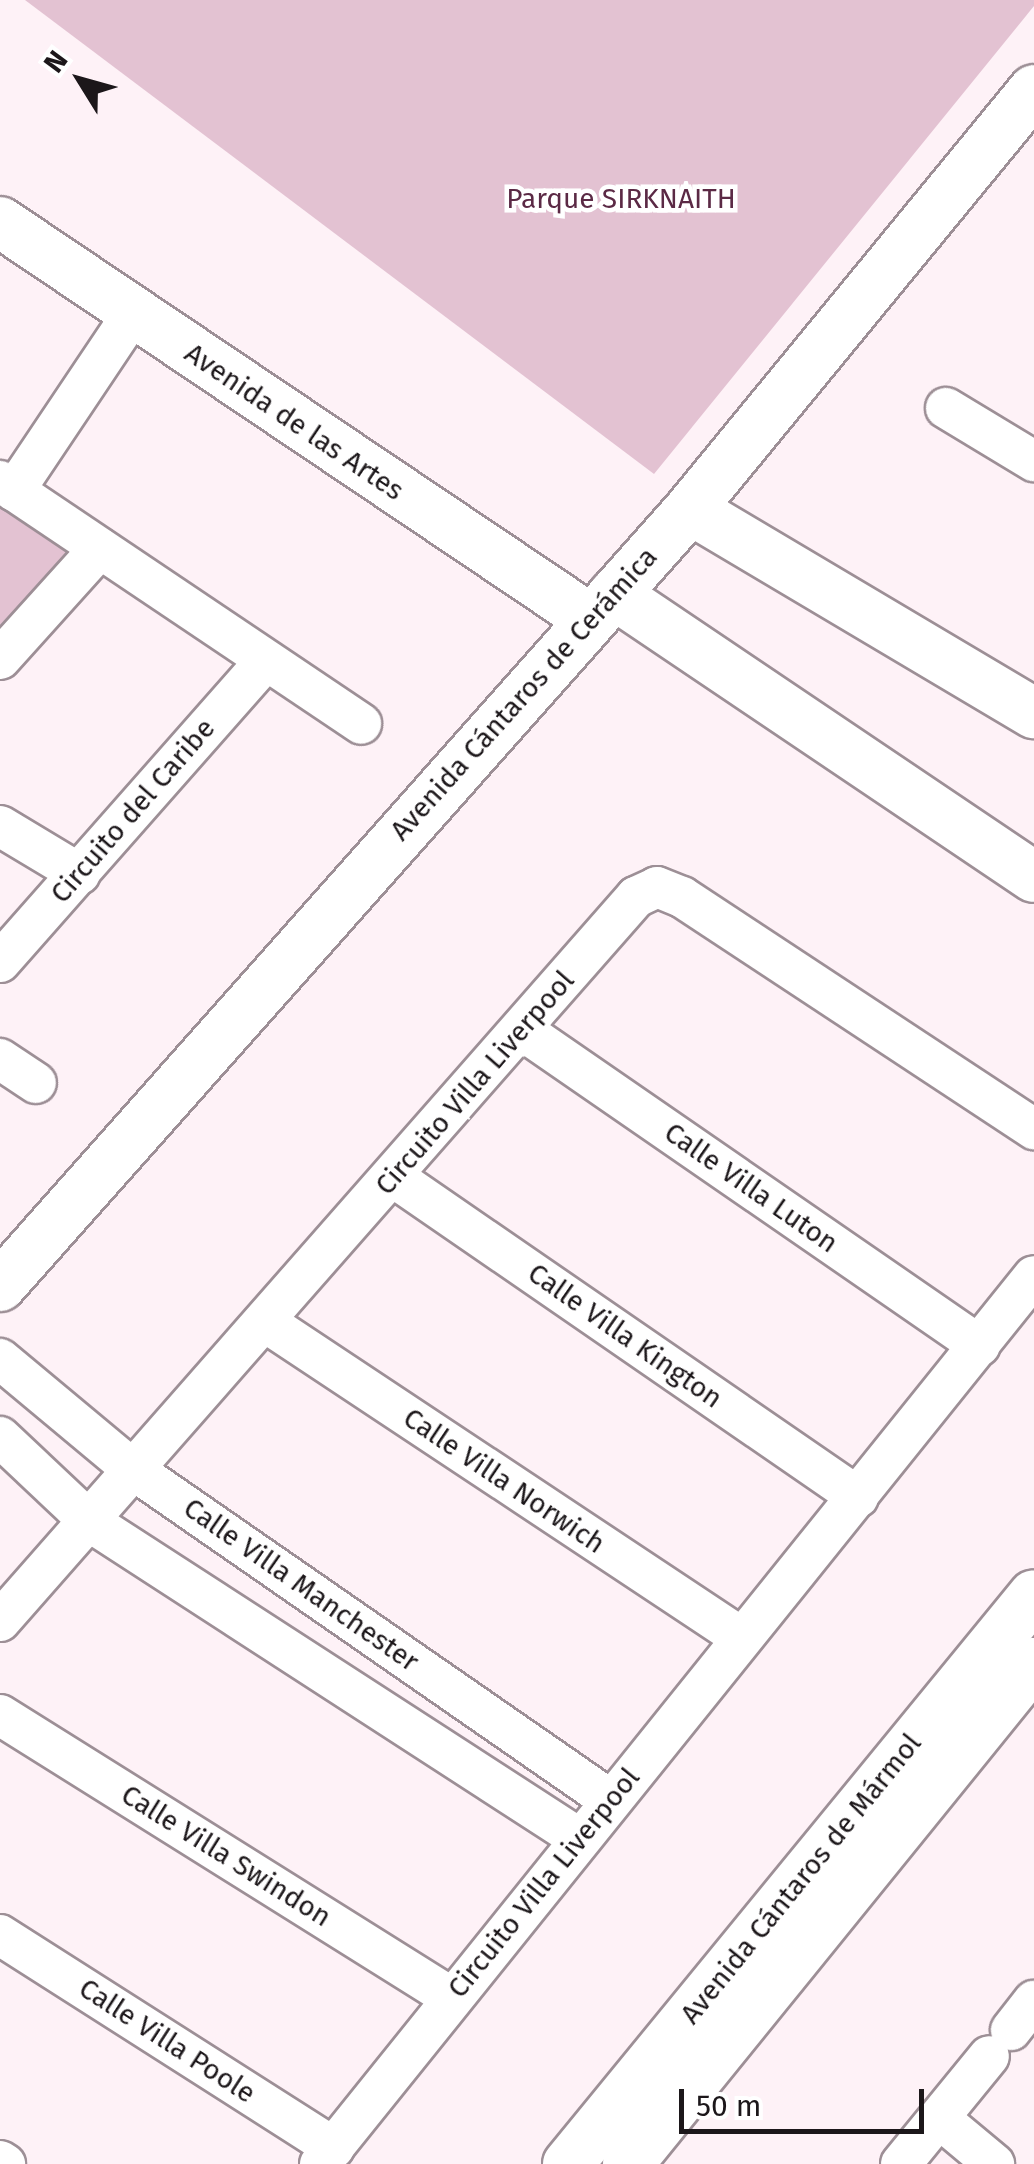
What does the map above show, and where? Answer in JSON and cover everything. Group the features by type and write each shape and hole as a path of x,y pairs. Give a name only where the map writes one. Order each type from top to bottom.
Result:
{"street":[{"name":"Avenida Cántaros de Cerámica","path":"0,1286 690,509 1034,90"},
{"name":"Avenida de las Artes","path":"0,222 134,312 1034,877"},
{"path":"134,312 7,486 361,724"},
{"path":"946,408 1027,445"},
{"path":"690,509 1034,713"},
{"path":"0,659 100,548"},
{"name":"Circuito del Caribe","path":"0,962 266,660"},
{"path":"0,826 80,874"},
{"name":"Circuito Villa Liverpool","path":"0,1621 131,1468 267,1322 636,897 658,887 682,897 1034,1129"},
{"name":"Calle Villa Luton","path":"522,1030 980,1346"},
{"path":"0,1060 36,1082"},
{"name":"Calle Villa Kington","path":"392,1176 858,1497"},
{"name":"Circuito Villa Liverpool","path":"327,2156 1034,1276"},
{"name":"Calle Villa Norwich","path":"267,1322 742,1638"},
{"name":"Calle Villa Manchester","path":"0,1359 131,1468 610,1800"},
{"name":"Calle Villa Manchester","path":"0,1438 89,1520 580,1839"},
{"name":"Avenida Cántaros de Mármol","path":"568,2164 1034,1594"},
{"name":"Avenida Cántaros de Mármol","path":"628,2164 1034,1663"},
{"name":"Calle Villa Swindon","path":"0,1715 452,1998"},
{"name":"Calle Villa Poole","path":"0,1935 327,2156"},
{"path":"901,2164 1011,2029"},
{"path":"938,2118 994,2164"}],"green space":[{"name":"Parque SIRKNAITH","path":"25,0 1034,0 1034,6 654,474"},
{"path":"0,499 71,548 0,630"}]}
